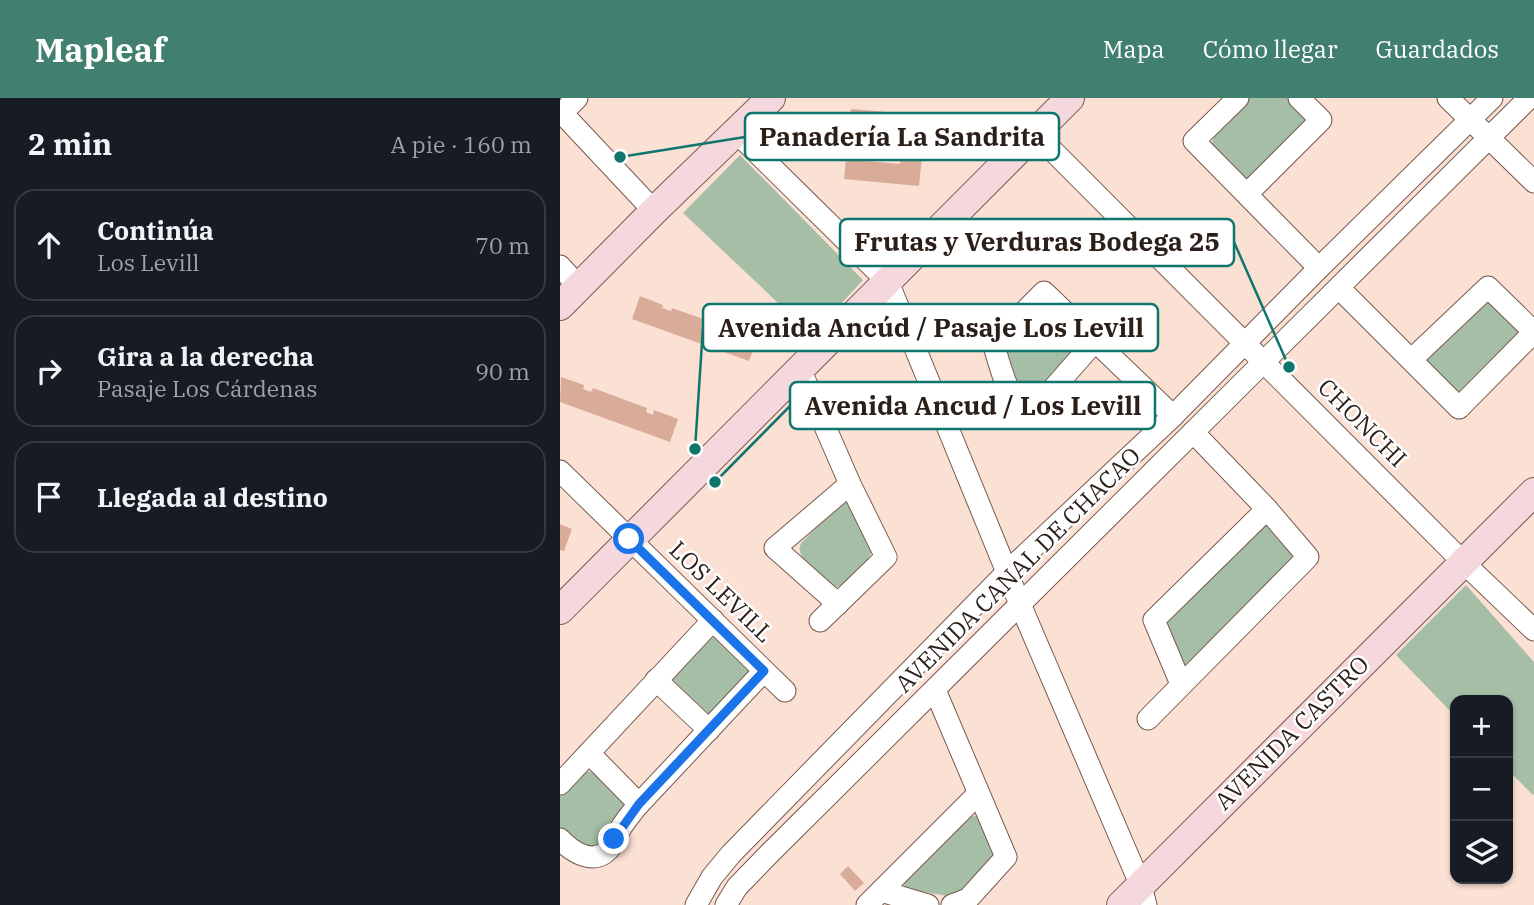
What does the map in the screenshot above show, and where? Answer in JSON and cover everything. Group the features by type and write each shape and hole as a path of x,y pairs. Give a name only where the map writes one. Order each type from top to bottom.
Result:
{"street":[{"path":"560,266 570,296 771,98"},
{"path":"560,610 1070,98"},
{"path":"1238,98 1195,141 1319,268"},
{"path":"1247,194 1321,120 1299,98"},
{"path":"1448,98 1534,182"},
{"name":"AVENIDA CANAL DE CHACAO","path":"696,905 712,877 731,853 1008,571 1173,416 1492,98"},
{"name":"AVENIDA CANAL DE CHACAO","path":"726,905 737,887 768,855 1529,98"},
{"path":"566,116 654,211"},
{"path":"737,133 888,282 1008,571 1136,898"},
{"name":"CHONCHI","path":"1035,133 1534,630"},
{"path":"1339,288 1411,360 1459,408 1534,332 1488,286 1411,360"},
{"path":"1095,341 1033,408 1020,405 1014,399 993,343 1044,292 1095,341 1173,416"},
{"path":"800,369 850,484 886,557 820,621"},
{"path":"1148,719 1308,556 1193,432"},
{"name":"LOS LEVILL","path":"560,471 785,691"},
{"path":"838,604 775,548 850,484"},
{"name":"AVENIDA CASTRO","path":"1136,898 1534,492"},
{"path":"1181,684 1154,621 1267,509"},
{"path":"560,784 713,620"},
{"path":"560,839 573,852 597,857 606,853 639,804 764,671"},
{"path":"656,680 709,730"},
{"path":"935,690 1006,857 968,899 952,905"},
{"path":"589,753 639,804"},
{"path":"874,898 978,794"},
{"path":"874,898 928,905"}],"green space":[{"path":"1249,98 1293,98 1308,119 1249,182 1212,145 1216,133"},
{"path":"740,155 863,280 812,335 683,213"},
{"path":"1487,300 1519,329 1519,333 1460,394 1427,359"},
{"path":"1042,303 1083,342 1034,395 1026,396 1020,392 1000,346"},
{"path":"844,502 848,502 872,549 868,560 859,571 837,587 827,582 803,558 800,547"},
{"path":"1264,522 1299,553 1183,666 1164,623"},
{"path":"1466,585 1534,662 1533,795 1513,775 1513,695 1450,695 1450,711 1396,655"},
{"path":"715,637 752,670 709,717 672,678 708,639"},
{"path":"579,771 595,772 623,801 623,813 599,847 579,846 560,827 560,791"},
{"path":"977,815 994,849 994,858 962,891 948,896 906,889 903,882 905,877 971,817"}],"building":[{"path":"851,109 926,115 919,186 844,179","holes":["870,131 903,134 900,164 867,161"]},
{"path":"640,296 663,305 662,308 671,311 672,308 726,327 725,332 732,334 733,330 757,339 749,361 632,319"},
{"path":"561,377 584,385 583,389 591,392 593,388 647,408 646,412 653,415 654,410 678,419 670,442 560,402"},
{"path":"560,524 572,529 564,551 560,550"},
{"path":"848,866 864,883 855,891 840,874"}],"place":[{"name":"Panadería La Sandrita","path":"620,157"},
{"name":"Frutas y Verduras Bodega 25","path":"1289,367"},
{"name":"Avenida Ancúd / Pasaje Los Levill","path":"695,449"},
{"name":"Avenida Ancud / Los Levill","path":"715,482"}],"route":[{"path":"614,839 639,804 764,671 629,539"}]}
